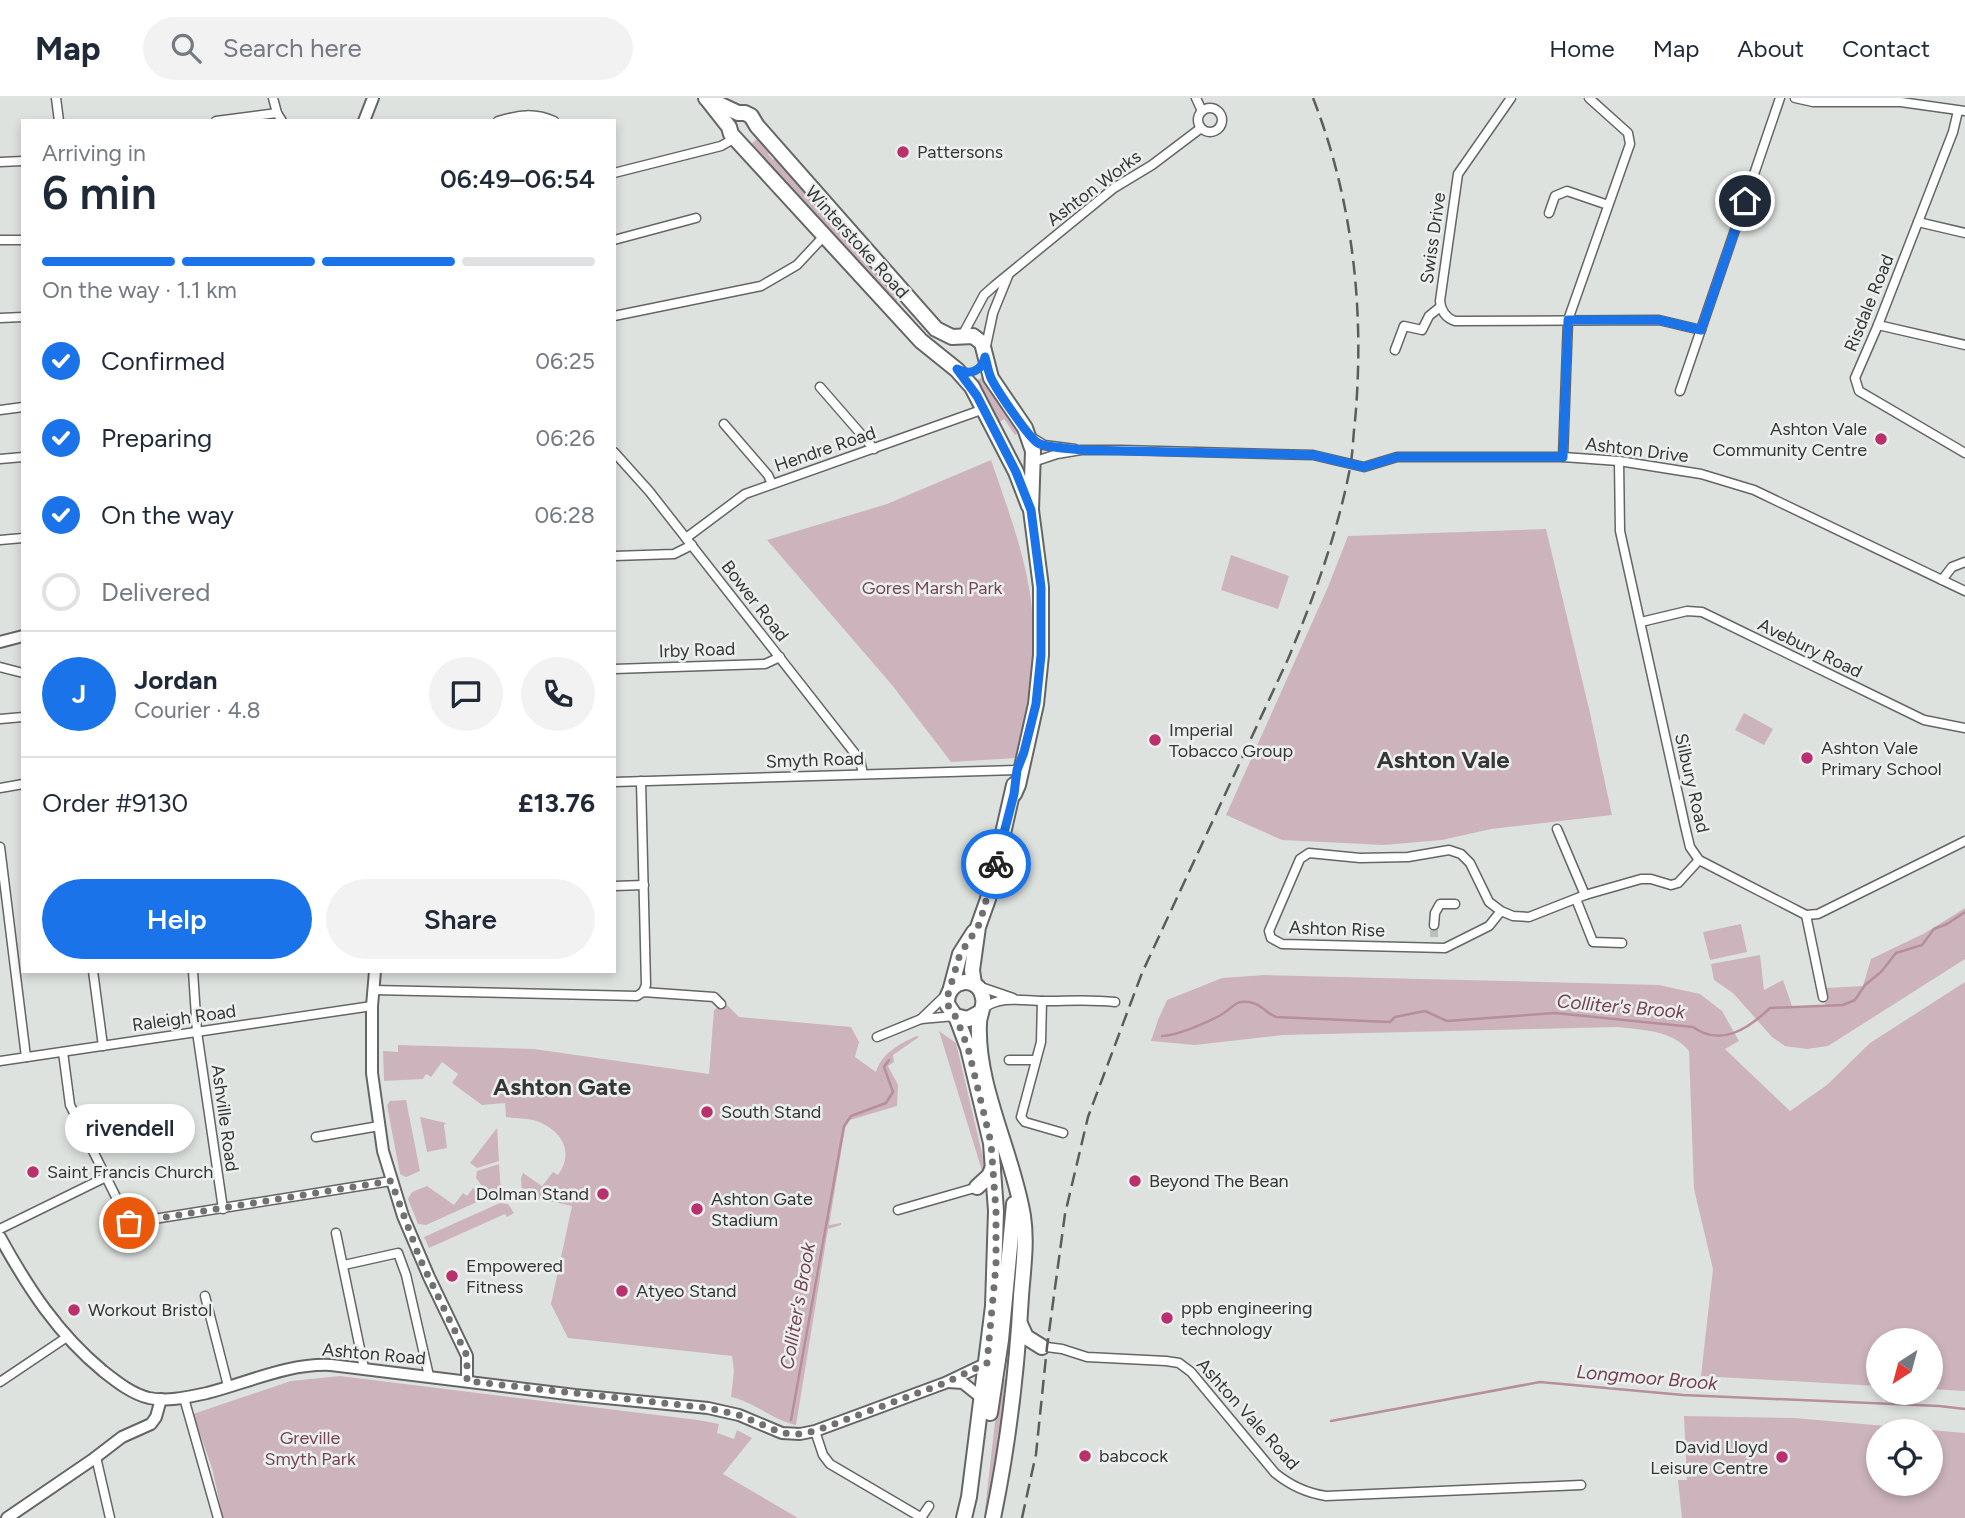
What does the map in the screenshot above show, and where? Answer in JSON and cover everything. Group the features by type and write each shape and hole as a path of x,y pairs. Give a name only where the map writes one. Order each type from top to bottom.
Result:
{"highway":[{"name":"Winterstoke Road","path":"706,98 751,116 936,329 945,335 976,338 985,353 996,388 1028,434 1033,451 1031,510 1041,587 1041,655 1036,704 1014,794"},
{"name":"Winterstoke Road","path":"706,98 734,135 921,341 955,368 972,387 1009,459 1031,510"},
{"path":"738,113 731,119 734,135 751,137 757,126"},
{"path":"961,337 953,342 949,349 949,357 955,368 967,373 976,370 984,362 985,353"},
{"path":"1009,459 1017,465 1031,460"},
{"name":"Winterstoke Road","path":"975,985 972,970 978,927 988,899 1014,794 1017,770 1024,752"},
{"name":"Winterstoke Road","path":"950,990 960,954 978,927"},
{"path":"966,1515 983,1399 996,1265 991,1143 968,1048 956,1016 947,1004 950,990 962,982 975,985 983,995 979,1046 985,1078 1023,1217 1024,1234 1018,1343 1004,1459 993,1518"},
{"path":"956,1016 968,1019 980,1011"},
{"path":"994,1184 1005,1171 1008,1157"},
{"path":"977,1187 989,1176 993,1166"},
{"path":"966,1515 1001,1340 1012,1249 1015,1185"},
{"path":"1019,1322 1026,1337 1042,1346"}],"street":[{"path":"56,98 60,119"},
{"path":"248,119 279,117 273,98"},
{"path":"365,119 373,98"},
{"path":"1196,98 1202,111"},
{"name":"Swiss Drive","path":"1511,98 1458,174 1440,307 1447,317 1455,320 1659,320 1701,330"},
{"path":"1563,457 1568,320 1630,144 1628,133 1589,98"},
{"path":"1680,391 1780,98"},
{"path":"1795,98 1824,102 1901,102 1962,111"},
{"path":"1214,109 1219,112 1223,121 1216,132 1209,133 1201,128 1198,118 1202,111 1214,109"},
{"name":"Risdale Road","path":"1962,111 1855,378 1859,391 1965,453"},
{"path":"505,119 523,114 548,119"},
{"name":"Ashton Works","path":"961,337 984,295 1106,195 1201,128"},
{"path":"616,172 721,146 734,135"},
{"path":"0,162 21,161"},
{"path":"1549,213 1555,196 1567,191 1608,205"},
{"path":"616,239 696,218"},
{"path":"1918,222 1965,233"},
{"path":"616,316 761,286 797,265 825,235"},
{"path":"0,240 21,240"},
{"name":"Ashton Works","path":"985,353 993,313 1008,276"},
{"path":"1395,350 1404,326 1422,330 1429,316 1440,307"},
{"path":"0,318 21,317"},
{"path":"1878,325 1965,345"},
{"path":"820,387 874,449"},
{"path":"0,410 21,407"},
{"name":"Hendre Road","path":"689,542 731,503 745,494 984,409"},
{"path":"724,424 768,475 772,484"},
{"path":"1028,434 1040,444 1081,450"},
{"name":"Ashton Drive","path":"1031,460 1081,450 1313,455 1364,467 1397,457 1563,457 1619,461 1701,474 1754,490 1965,592"},
{"name":"Bower Road","path":"616,454 636,474 860,760 863,774"},
{"path":"0,459 21,457"},
{"name":"Silbury Road","path":"1619,461 1620,531 1690,847 1699,860 1805,915"},
{"path":"0,540 21,538"},
{"path":"616,556 674,554 689,542"},
{"path":"1942,580 1952,567 1965,562"},
{"name":"Avebury Road","path":"1640,622 1687,611 1702,612 1924,720 1965,728"},
{"path":"0,642 21,637"},
{"name":"Irby Road","path":"616,669 765,663 780,657"},
{"path":"0,667 21,672"},
{"path":"0,719 21,717"},
{"name":"Smyth Road","path":"616,782 1017,770"},
{"path":"373,989 637,996 643,992 646,985 641,782"},
{"path":"0,788 21,784"},
{"path":"1558,829 1585,895"},
{"path":"1823,997 1805,915 1818,914 1965,841"},
{"path":"0,847 26,1057"},
{"name":"Ashton Rise","path":"1449,850 1461,854 1470,863 1489,902 1501,911 1489,926 1480,932 1445,948 1282,944 1271,938 1269,926 1300,859 1309,853 1360,858 1408,857 1449,850"},
{"path":"1501,911 1513,916 1529,917 1585,895 1641,879 1671,885 1678,883 1699,860"},
{"path":"616,886 644,885"},
{"path":"1576,900 1593,942 1622,943"},
{"path":"1434,925 1435,913 1440,904 1455,904"},
{"path":"1434,937 1434,948"},
{"path":"93,973 103,1046"},
{"name":"Ashville Road","path":"193,973 197,1032 223,1209"},
{"path":"375,973 372,1073 379,1126 391,1181 420,1259 467,1356 467,1381"},
{"path":"975,985 1014,998 1115,1002"},
{"path":"921,1019 950,990"},
{"path":"643,992 714,997 721,1004"},
{"path":"980,1011 992,1002 1014,998"},
{"path":"1042,1001 1042,1031 1021,1111 1022,1119 1030,1124 1063,1133"},
{"name":"Raleigh Road","path":"0,1061 372,1006"},
{"path":"877,1037 921,1019 956,1016"},
{"path":"63,1052 69,1102 129,1223 391,1181"},
{"path":"1010,1060 1036,1060"},
{"path":"316,1137 379,1126"},
{"path":"0,1229 106,1177"},
{"path":"898,1210 994,1184"},
{"path":"336,1233 364,1368"},
{"path":"0,1237 34,1296 67,1337 94,1363 124,1386 141,1395 161,1399 153,1422 122,1437 5,1517"},
{"path":"344,1265 398,1253 406,1275 429,1376"},
{"path":"205,1296 228,1386"},
{"path":"991,1327 1001,1340"},
{"path":"0,1382 67,1337"},
{"name":"Ashton Vale Road","path":"1001,1340 1062,1349 1087,1357 1179,1363 1191,1372 1275,1473 1289,1484 1310,1493 1326,1496 1581,1485"},
{"name":"Ashton Road","path":"161,1399 184,1398 312,1365 364,1368 708,1408 739,1415 782,1433 800,1434 815,1431 945,1383 987,1363"},
{"path":"945,1383 963,1383 983,1399"},
{"path":"184,1398 218,1518"},
{"path":"815,1431 823,1455 830,1464 922,1518 929,1506"},
{"path":"96,1457 110,1518"}],"green space":[{"path":"758,138 773,160 776,158 900,298 893,304 751,144"},
{"path":"983,377 1021,431 1015,435 1004,419 997,424 975,381"},
{"name":"Gores Marsh Park","path":"991,460 1018,541 1028,583 1033,625 1029,692 1017,758 951,762 892,685 767,540 887,504"},
{"path":"1546,529 1612,815 1491,829 1442,840 1384,845 1282,840 1226,815 1328,587 1348,536"},
{"path":"1231,555 1289,576 1278,609 1221,590"},
{"path":"1744,713 1773,729 1764,745 1735,730"},
{"path":"1965,908 1965,959 1828,1046 1807,1049 1785,1046 1772,1037 1733,993 1714,980 1711,964 1760,955 1764,990 1783,980 1792,1006 1825,1007 1826,988 1863,986 1871,959 1925,933"},
{"path":"1741,924 1747,952 1710,960 1703,932"},
{"path":"1265,975 1659,985 1700,994 1722,1011 1739,1041 1725,1049 1790,1111 1827,1085 1870,1043 1965,982 1965,1391 1943,1390 1943,1328 1866,1328 1866,1385 1701,1376 1713,1269 1694,1189 1689,1051 1674,1039 1647,1030 1617,1027 1283,1035 1195,1045 1151,1041 1167,1000 1222,978"},
{"name":"Ashton Gate Stadium","path":"725,1003 739,1017 851,1027 859,1042 855,1057 876,1072 882,1060 892,1050 919,1037 893,1055 894,1062 888,1066 898,1085 897,1106 850,1120 845,1128 829,1225 841,1225 828,1229 796,1425 731,1397 734,1371 732,1356 568,1338 551,1304 572,1206 522,1195 521,1178 523,1173 542,1186 553,1172 558,1175 565,1159 564,1144 560,1137 539,1122 506,1117 505,1103 482,1105 452,1083 458,1074 442,1062 431,1077 426,1074 423,1079 384,1081 383,1051 398,1052 398,1045 534,1049 709,1074 714,1010"},
{"path":"939,1031 956,1043 985,1166 983,1174"},
{"path":"406,1100 420,1171 406,1177 400,1174 387,1105 390,1101"},
{"path":"420,1117 446,1123 447,1148 427,1152"},
{"path":"497,1128 499,1161 477,1168 470,1163"},
{"path":"499,1164 501,1192 490,1197 476,1178 477,1171"},
{"path":"427,1186 454,1205 463,1193 467,1196 473,1188 480,1198 477,1202 426,1225 418,1224 408,1199 412,1192"},
{"path":"500,1203 508,1204 514,1213 507,1217 505,1214 429,1248 424,1237"},
{"path":"1008,1371 1002,1448 987,1518 984,1518 995,1422 1003,1380 1006,1379"},
{"name":"Greville Smyth Park","path":"340,1376 719,1424 717,1433 734,1439 737,1430 752,1438 723,1474 798,1518 223,1518 212,1468 193,1414 291,1381"},
{"name":"David Lloyd Leisure Centre","path":"1684,1416 1795,1418 1866,1424 1866,1496 1943,1496 1943,1431 1965,1433 1965,1518 1682,1518 1678,1480 1687,1480"}],"waterway":[{"name":"Colliter's Brook","path":"1162,1036 1199,1025 1242,1002 1256,1004 1276,1017 1390,1022 1395,1017 1425,1011 1447,1021 1555,1013 1693,1027 1703,1033 1724,1035 1743,1029 1770,1008 1843,1005 1855,1000 1865,985 1881,972 1896,953 1922,945 1934,929 1965,912"},
{"name":"Colliter's Brook","path":"791,1420 844,1126 851,1116 886,1103 893,1092 884,1067 889,1060"},
{"name":"Longmoor Brook","path":"1331,1421 1540,1382 1683,1395 1965,1409"}],"tunnel":[{"path":"1434,925 1434,937"}],"railway":[{"path":"1022,1518 1036,1454 1065,1214 1088,1117 1142,973 1298,636 1332,542 1345,493 1350,468 1358,380 1357,298 1347,216 1327,137 1313,98"}],"way so far":[{"path":"129,1223 391,1181 420,1259 467,1356 467,1381 708,1408 731,1412 782,1433 795,1434 815,1431 945,1383 987,1363 993,1306 996,1211 991,1143 968,1048 956,1017 949,1009 947,998 960,954 978,927 996,864"}],"place":[{"name":"Pattersons","path":"903,152"},
{"name":"Ashton Vale Community Centre","path":"1881,439"},
{"name":"Imperial Tobacco Group","path":"1155,740"},
{"name":"Ashton Vale Primary School","path":"1807,758"},
{"name":"South Stand","path":"707,1112"},
{"name":"Saint Francis Church","path":"33,1172"},
{"name":"Beyond The Bean","path":"1135,1181"},
{"name":"Dolman Stand","path":"603,1194"},
{"name":"Ashton Gate Stadium","path":"697,1209"},
{"name":"rivendell","path":"129,1223"},
{"name":"Empowered Fitness","path":"452,1276"},
{"name":"Atyeo Stand","path":"622,1291"},
{"name":"Workout Bristol","path":"74,1310"},
{"name":"ppb engineering technology","path":"1167,1318"},
{"name":"babcock","path":"1085,1456"},
{"name":"David Lloyd Leisure Centre","path":"1782,1457"}],"district":[{"name":"Ashton Vale","path":"1443,760"},
{"name":"Ashton Gate","path":"562,1087"}],"route":[{"path":"996,864 1040,681 1041,587 1031,510 1016,472 977,396 957,369 967,373 976,370 981,367 985,357 996,388 1028,434 1044,445 1081,450 1313,455 1364,467 1397,457 1563,457 1568,320 1659,320 1701,330 1745,201"}]}
